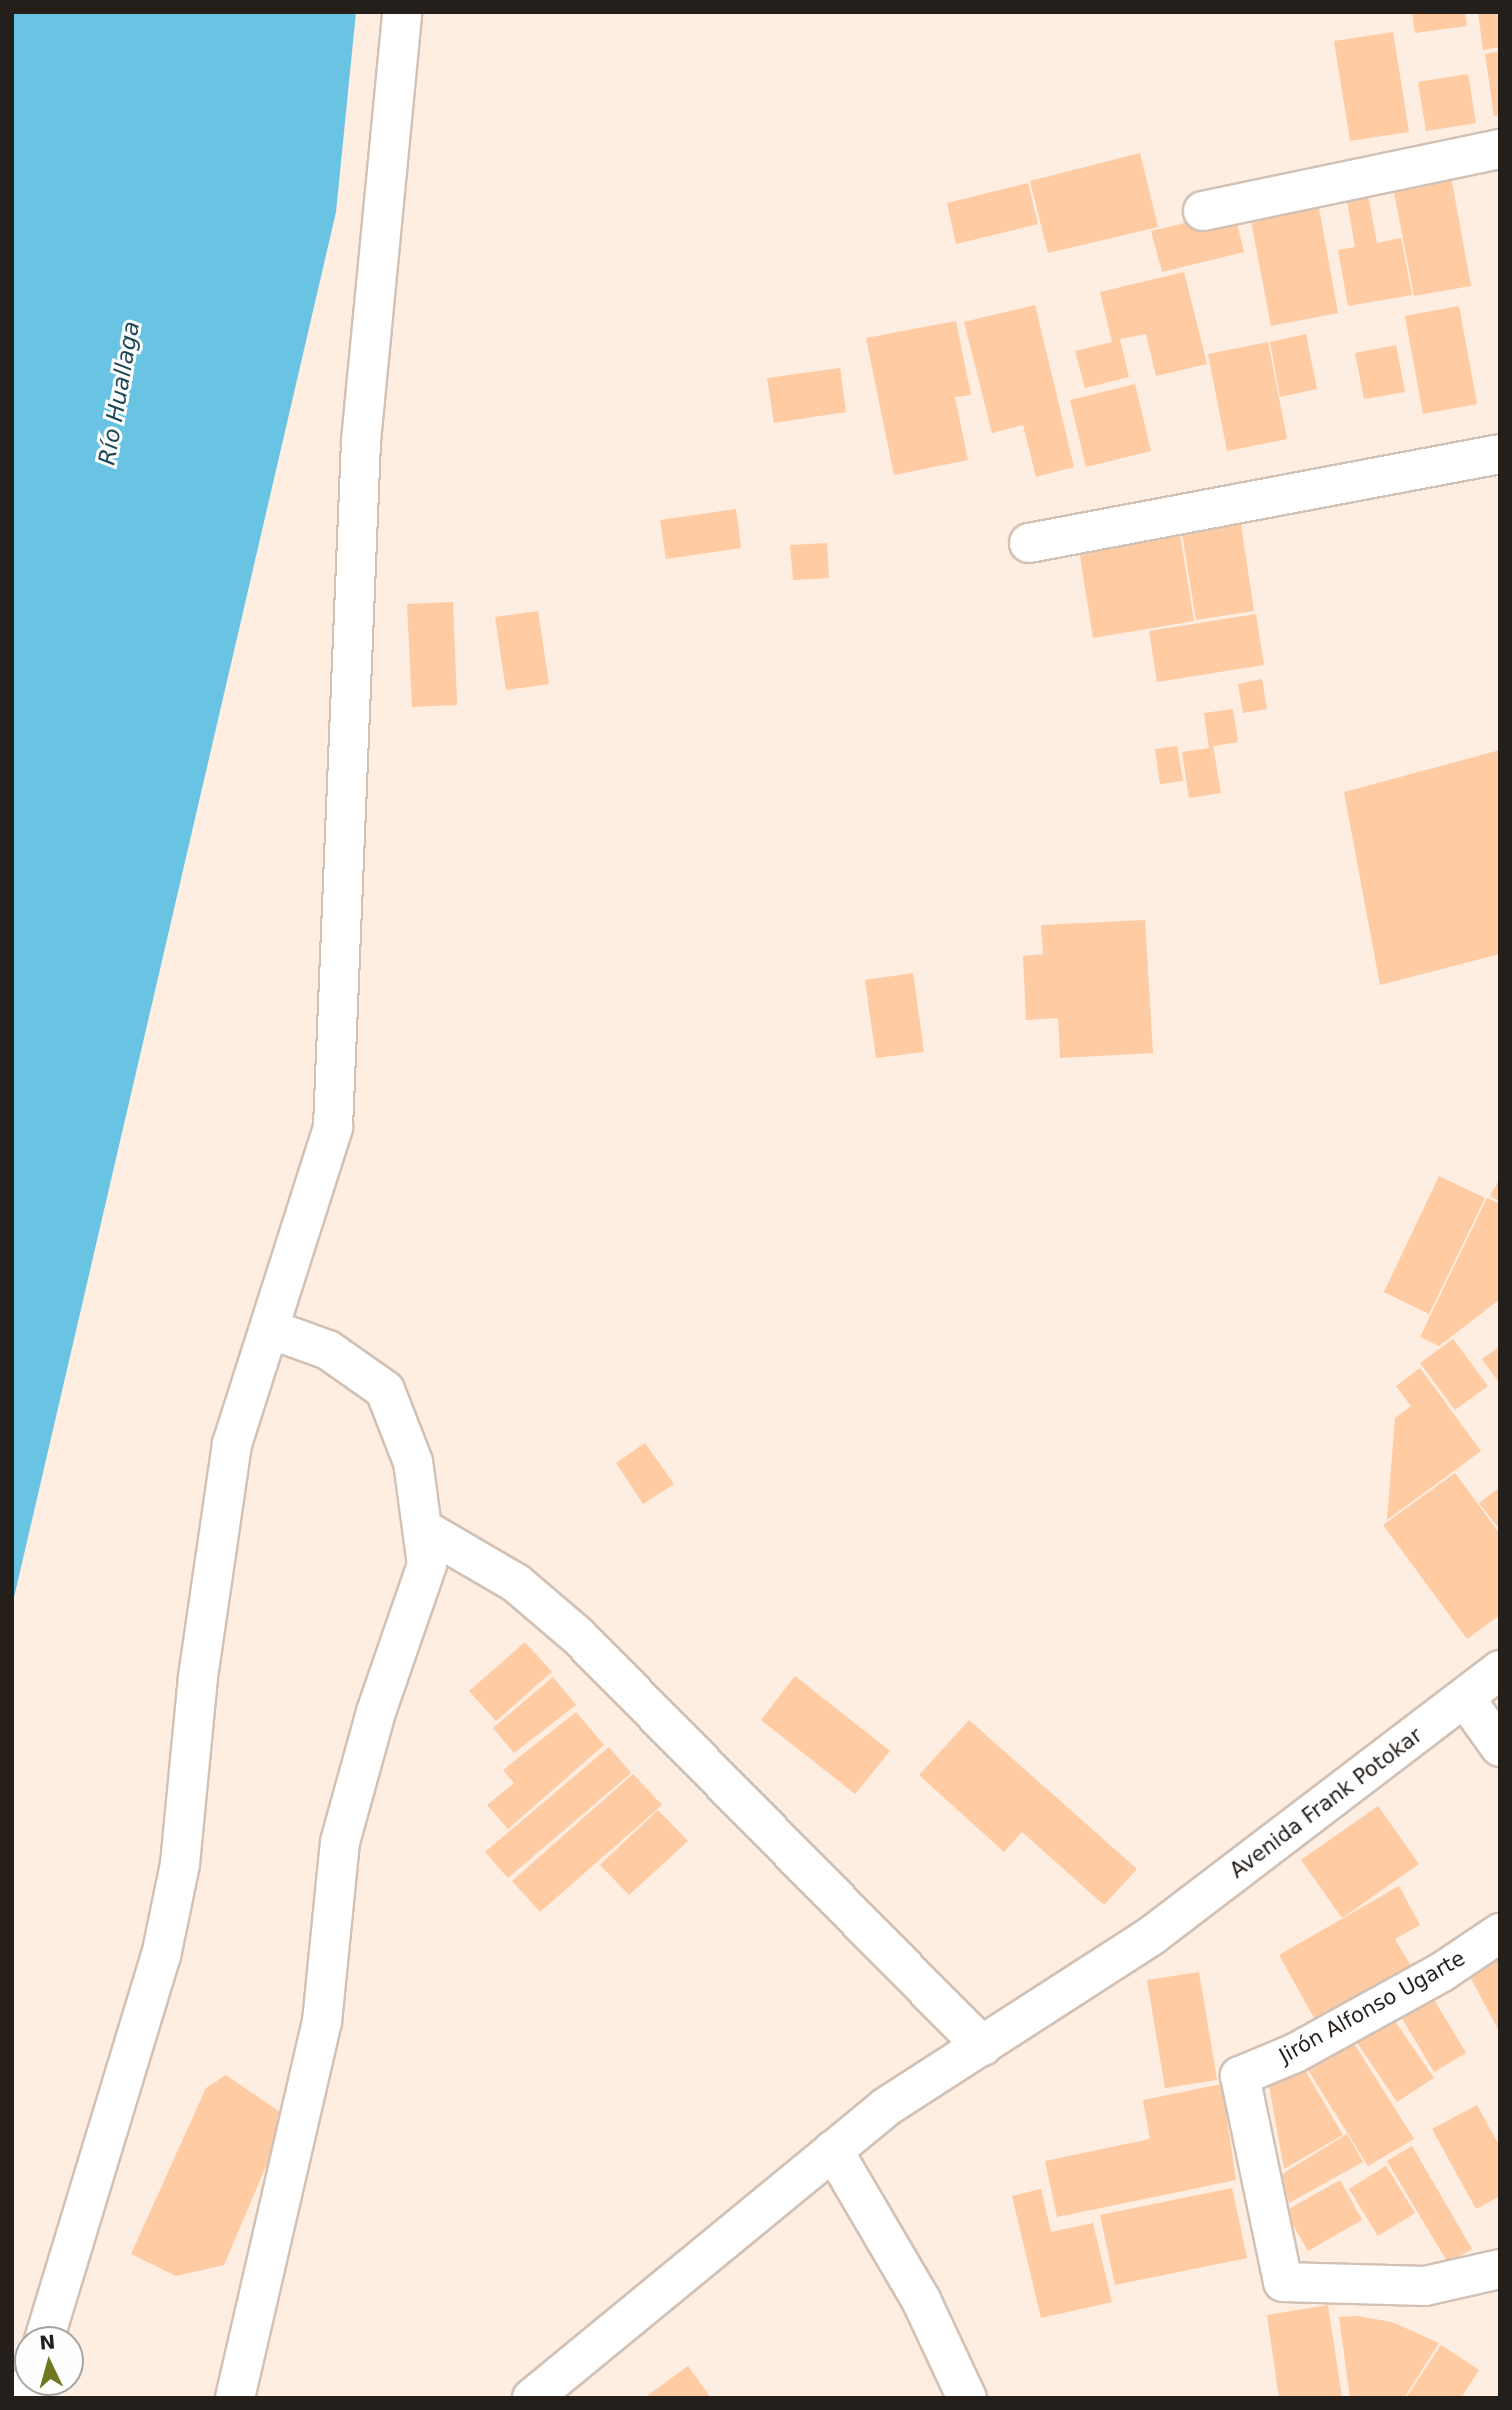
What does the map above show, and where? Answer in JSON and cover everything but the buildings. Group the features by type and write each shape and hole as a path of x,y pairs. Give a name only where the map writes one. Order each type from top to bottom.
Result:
{"street":[{"path":"48,2326 161,1956 180,1864 198,1677 232,1444 333,1127 361,441 402,12"},
{"path":"1203,211 1500,149"},
{"path":"1029,543 1500,454"},
{"path":"235,2398 322,2022 340,1842 376,1712 427,1565 425,1530 413,1462 385,1390 328,1350 270,1329"},
{"path":"425,1530 516,1583 579,1636 982,2046"},
{"name":"Avenida Frank Potokar","path":"531,2398 886,2106 1151,1936 1500,1670"},
{"path":"1465,1698 1500,1747"},
{"name":"Jirón Alfonso Ugarte","path":"1500,1933 1442,1972 1295,2053 1240,2076 1283,2281 1425,2286 1500,2269"},
{"path":"833,2150 920,2300 967,2398"}],"water":[{"name":"Río Huallaga","path":"12,12 356,12 336,212 12,1606"}]}
